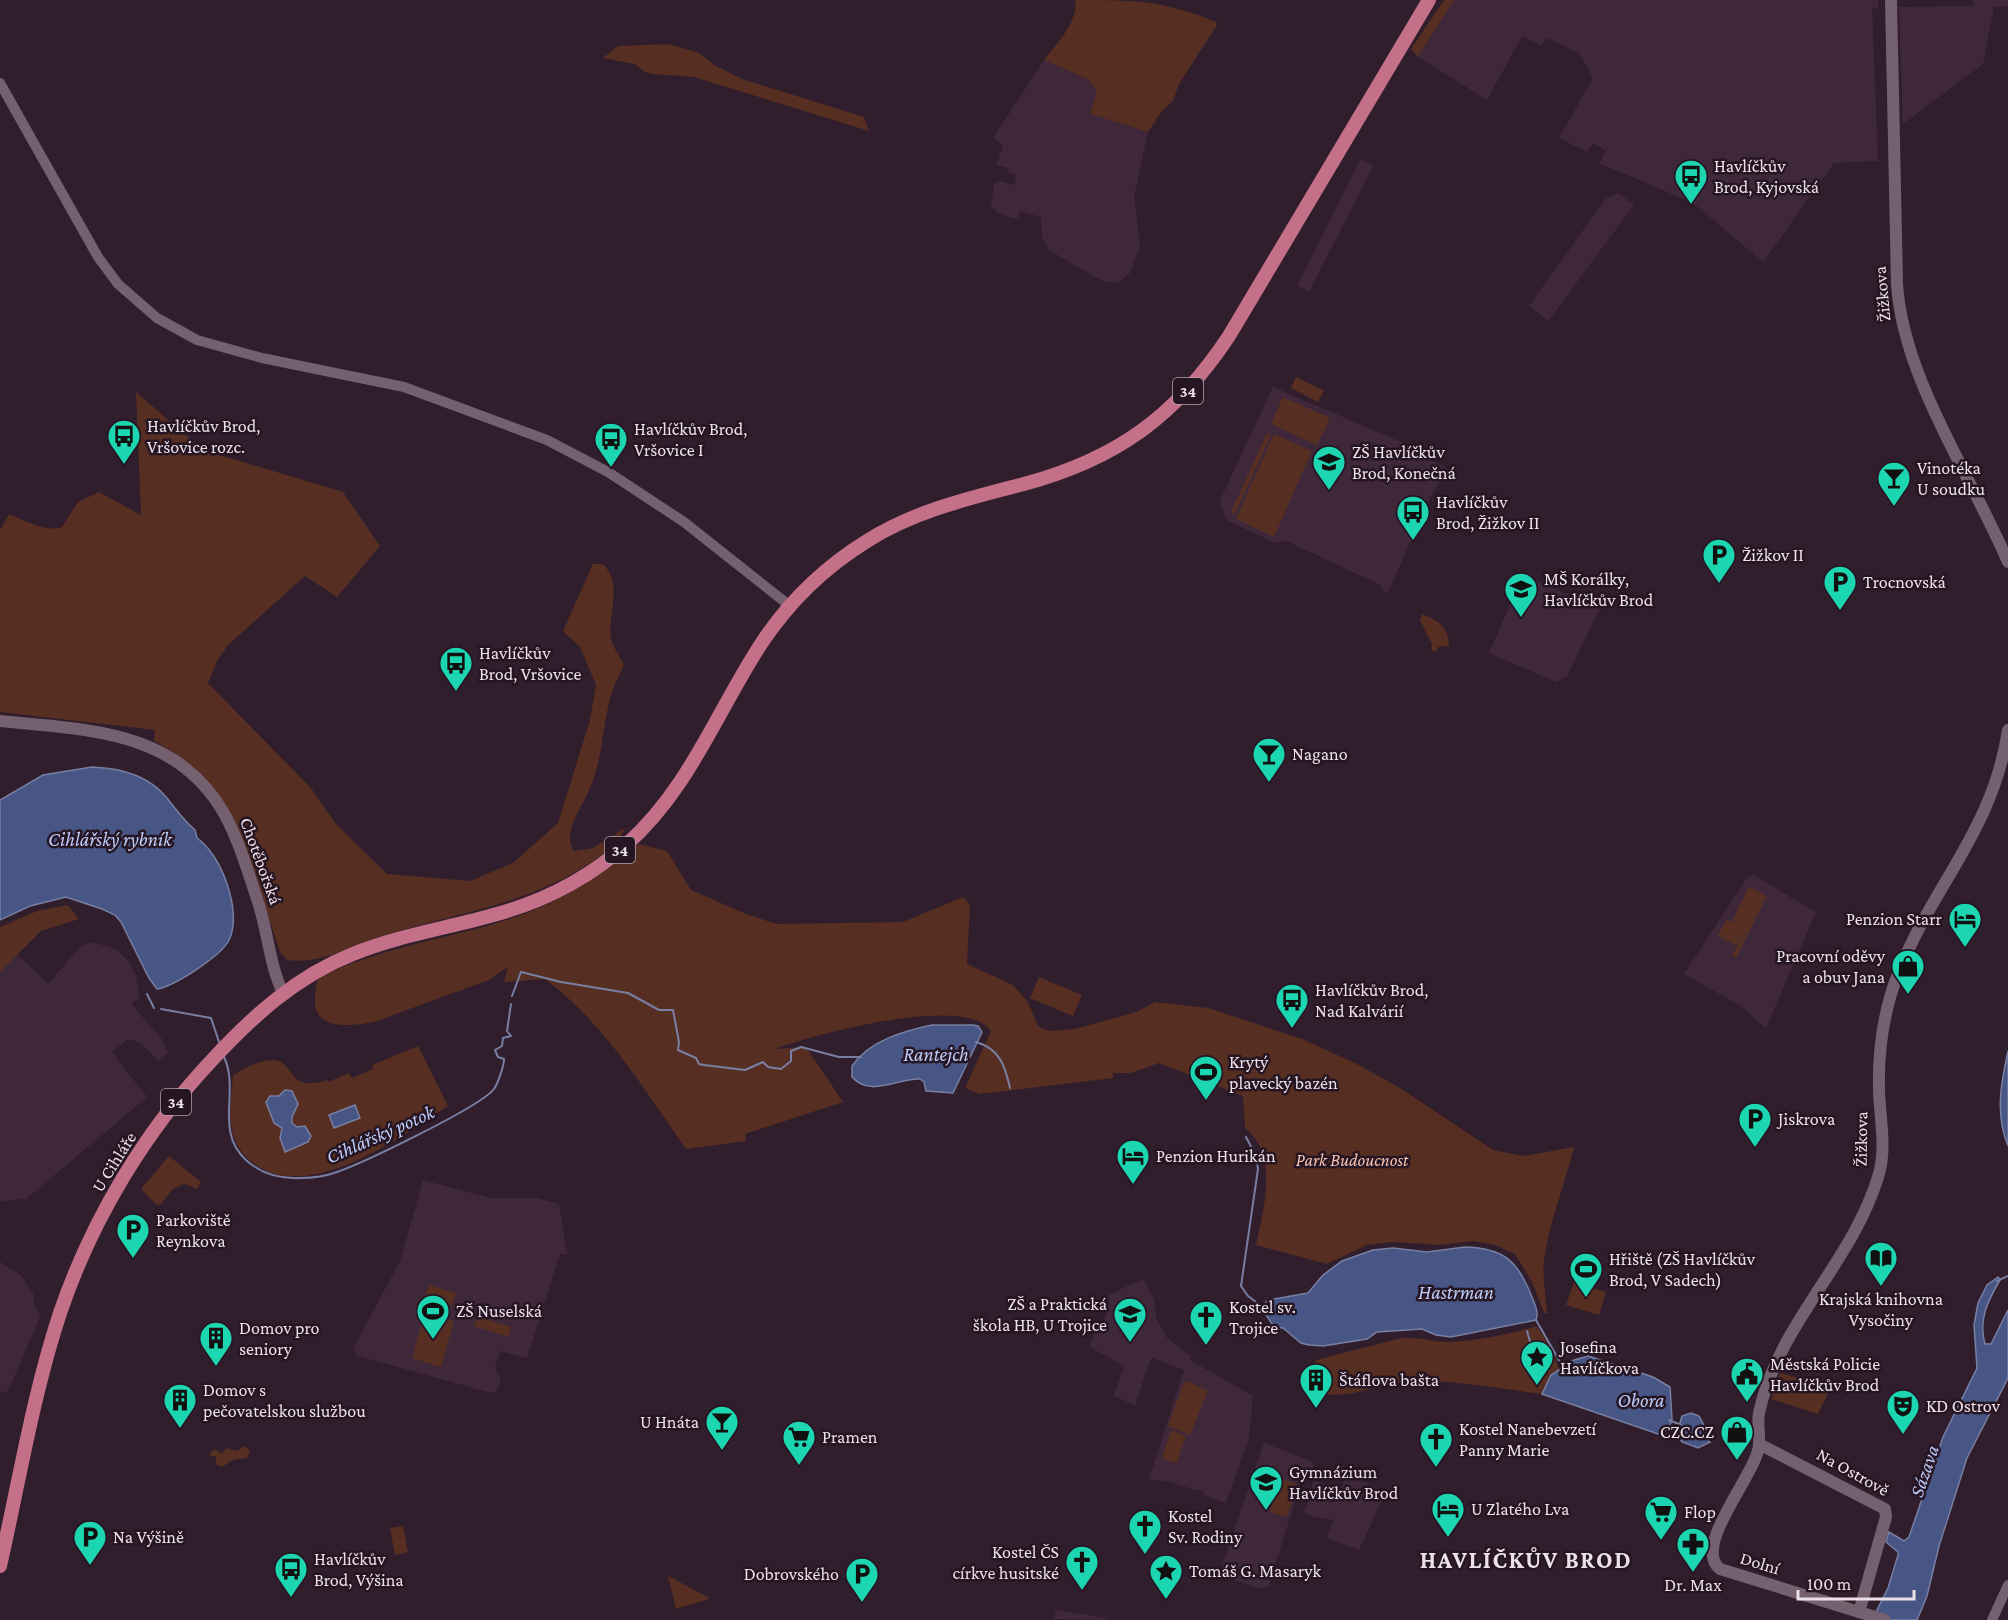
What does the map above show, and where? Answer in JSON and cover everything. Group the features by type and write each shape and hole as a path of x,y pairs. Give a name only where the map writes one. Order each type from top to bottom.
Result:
{"main road":[{"name":"34","path":"790,606 834,565 888,529 951,503 1082,465 1124,444 1172,408 1205,372 1229,336 1429,0"},
{"name":"Žižkova","path":"1891,0 1897,284 1901,320 1918,375 2008,562"},
{"name":"U Cihláře","path":"0,1566 48,1354 73,1280 96,1229 136,1158 176,1102 225,1046 283,993 314,973 355,953 516,908 566,886 609,859 642,830 668,801 691,768 759,647 790,606"},
{"name":"Chotěbořská","path":"0,721 120,735 152,746 187,768 208,789 236,838 262,914 274,970 283,993"},
{"name":"Žižkova","path":"1720,1569 1712,1559 1712,1553 1728,1509 1755,1457 1759,1444 1760,1412 1774,1364 1806,1308 1858,1227 1879,1176 1883,1152 1879,1060 1881,1031 1888,1004 1910,947 1985,812 2001,771 2008,730"},
{"name":"Na Ostrově","path":"1759,1444 1886,1509 1884,1526 1862,1613"},
{"name":"Dolní","path":"1720,1569 1885,1620"}],"street":[{"path":"0,83 98,257 118,285 157,318 196,340 262,358 404,387 547,440 608,472 684,522 790,606"},
{"path":"1992,1620 2008,1585"}],"shaded area":[{"path":"1454,0 1878,0 1878,8 1872,8 1878,161 1834,163 1763,262 1693,203 1599,163 1606,151 1593,143 1587,152 1559,138 1593,78 1579,53 1546,38 1541,46 1522,36 1487,100 1418,57"},
{"path":"1974,0 2008,0 2008,6 1994,7 1983,64 1903,124 1899,7 1974,6"},
{"path":"1044,60 1088,79 1097,92 1090,114 1148,132 1134,197 1140,245 1130,273 1117,283 1102,281 1049,250 1042,238 1041,217 1020,211 1018,218 1013,218 998,213 991,206 994,185 998,181 1014,185 1017,175 1007,172 1008,168 997,165 1003,145 993,138"},
{"path":"1361,159 1373,166 1309,292 1297,286"},
{"path":"1618,193 1634,205 1548,321 1529,306 1606,198"},
{"name":"ZŠ Havlíčkův Brod, Konečná","path":"1273,387 1401,442 1426,458 1446,467 1427,504 1421,505 1419,511 1422,516 1388,592 1385,593 1381,585 1284,540 1275,543 1226,520 1220,500"},
{"path":"1523,575 1600,609 1567,676 1556,682 1489,653"},
{"path":"1753,875 1816,912 1766,1028 1739,1005 1684,974 1747,878"},
{"path":"92,942 116,949 128,961 136,976 139,992 139,998 131,1004 161,1038 168,1053 158,1061 141,1043 128,1039 112,1052 147,1097 26,1199 0,1201 0,972 17,954 48,984 81,946"},
{"path":"423,1180 490,1198 537,1198 559,1204 567,1254 560,1254 527,1358 500,1351 495,1367 501,1380 496,1391 491,1393 358,1356 353,1349 400,1261"},
{"path":"0,1262 21,1275 33,1293 35,1308 41,1315 8,1391 0,1393"},
{"path":"1143,1279 1154,1299 1156,1317 1167,1338 1191,1356 1190,1360 1253,1396 1249,1438 1226,1503 1203,1495 1204,1491 1199,1489 1198,1491 1170,1482 1149,1479 1184,1370 1153,1358 1150,1360 1135,1405 1114,1396 1124,1366 1090,1347 1097,1324 1103,1325 1110,1301 1106,1296"},
{"name":"Gymnázium Havlíčkův Brod","path":"1264,1443 1312,1461 1314,1465 1309,1480 1302,1480 1268,1587 1257,1588 1219,1574"},
{"path":"1346,1474 1386,1491 1359,1550 1327,1538 1333,1520 1306,1515 1304,1512 1314,1481 1328,1485 1325,1494 1339,1499"},
{"path":"1056,1610 1106,1618 1106,1620 1054,1619"}],"green space":[{"path":"1075,0 1114,0 1163,5 1216,22 1217,25 1179,84 1173,101 1162,111 1148,132 1090,114 1097,92 1088,79 1044,60 1070,24 1074,16"},
{"path":"1444,0 1454,0 1418,57 1411,49"},
{"path":"668,44 699,53 714,65 742,79 864,117 869,131 694,77 652,74 643,71 635,64 603,58 618,46"},
{"path":"1296,377 1324,391 1318,402 1291,388"},
{"path":"136,392 203,450 343,492 380,546 337,597 305,576 228,645 218,659 208,683 311,788 336,824 387,874 470,881 513,863 558,823 590,720 596,685 580,647 563,631 593,564 603,564 613,581 614,590 611,639 624,665 610,699 594,776 574,820 570,836 574,851 593,848 625,828 615,844 596,859 566,877 517,898 375,938 326,957 300,961 287,960 280,952 239,832 206,781 183,760 154,741 155,730 0,712 0,530 9,514 42,527 62,527 78,502 99,492 141,515"},
{"path":"1283,397 1330,418 1317,445 1271,424"},
{"path":"1267,433 1271,435 1235,514 1231,512"},
{"path":"1274,434 1312,451 1274,537 1236,519"},
{"path":"1422,614 1442,625 1447,634 1449,646 1438,647 1436,652 1431,650 1432,644 1420,620"},
{"name":"Park Budoucnost","path":"639,844 667,851 691,890 746,914 777,924 903,922 963,897 970,905 967,964 1013,985 1028,1002 1038,1026 1043,1029 1051,1031 1075,1029 1136,1012 1155,1002 1208,1008 1302,1039 1353,1062 1400,1088 1493,1150 1524,1156 1574,1147 1546,1246 1543,1273 1547,1313 1544,1313 1533,1284 1515,1254 1495,1245 1473,1241 1440,1245 1393,1242 1367,1245 1327,1264 1256,1245 1265,1199 1266,1167 1256,1139 1245,1128 1243,1096 1159,1063 1131,1073 1113,1073 1113,1078 980,1094 965,1088 991,1031 976,1020 952,1016 921,1016 888,1020 821,1035 775,1049 806,1047 843,1102 745,1134 746,1141 686,1149 604,1036 566,996 545,979 504,982 508,967 489,980 374,1022 338,1025 323,1019 318,1013 315,1004 317,979 368,958 500,922 542,907 586,883"},
{"path":"1749,887 1767,896 1736,958 1732,956 1745,929 1736,945 1718,936 1726,920 1732,922"},
{"path":"68,905 79,919 41,931 0,972 0,927 37,911"},
{"path":"1039,977 1082,995 1073,1016 1030,998"},
{"path":"418,1046 448,1106 382,1148 330,1171 304,1176 279,1175 257,1166 244,1155 238,1146 233,1136 230,1117 233,1075 257,1063 272,1060 280,1061 297,1080 304,1083 327,1080 328,1082 349,1073 352,1078 373,1069 372,1065"},
{"path":"169,1156 201,1182 197,1189 184,1184 173,1189 160,1205 157,1205 141,1189"},
{"name":"Hřiště (ZŠ Havlíčkův Brod, V Sadech)","path":"1574,1282 1606,1292 1599,1315 1566,1305"},
{"name":"ZŠ Nuselská","path":"429,1285 456,1293 452,1306 425,1299"},
{"name":"ZŠ Nuselská","path":"424,1313 454,1321 441,1367 412,1358"},
{"name":"ZŠ Nuselská","path":"477,1316 511,1327 508,1337 474,1326"},
{"path":"1537,1326 1551,1348 1560,1371 1551,1375 1542,1394 1433,1381 1399,1383 1341,1395 1319,1393 1308,1388 1316,1360 1401,1338 1444,1342 1466,1341"},
{"path":"1780,1373 1831,1387 1818,1414 1771,1399"},
{"path":"1187,1381 1208,1391 1190,1435 1168,1426 1184,1382"},
{"path":"1171,1430 1186,1436 1177,1463 1162,1458"},
{"path":"243,1446 250,1450 247,1458 233,1460 222,1467 216,1464 216,1457 209,1455 214,1449 222,1454 226,1448 238,1451"},
{"path":"1280,1479 1297,1484 1287,1517 1270,1512"},
{"path":"403,1526 408,1552 395,1555 390,1528"},
{"path":"668,1576 708,1597 709,1599 676,1609"}],"water":[{"name":"Cihlářský rybník","path":"92,767 123,771 142,778 159,789 195,830 197,838 214,857 227,884 233,915 233,928 229,940 207,962 165,987 157,989 149,978 121,922 115,915 102,909 66,897 30,906 0,920 0,800 43,775"},
{"name":"Rantejch","path":"932,1025 973,1025 978,1026 982,1032 953,1093 926,1091 924,1082 920,1079 876,1087 859,1083 852,1077 852,1066 859,1057 877,1044 898,1034"},
{"path":"2008,1051 2008,1146 2002,1123 2000,1099"},
{"path":"285,1090 292,1091 298,1104 292,1117 292,1123 297,1127 305,1126 311,1136 308,1142 285,1152 280,1138 282,1128 274,1123 266,1102 270,1096 279,1096"},
{"path":"355,1105 360,1118 334,1128 329,1115"},
{"name":"Hastrman","path":"1465,1247 1490,1250 1508,1259 1515,1266 1527,1285 1534,1303 1537,1311 1536,1320 1451,1337 1436,1335 1422,1329 1377,1332 1367,1339 1323,1346 1301,1343 1283,1328 1274,1327 1261,1307 1268,1300 1308,1293 1323,1275 1342,1261 1373,1250 1393,1248 1427,1252"},
{"path":"1998,1277 2000,1280 1985,1310 1983,1335 1985,1344 1991,1344 2008,1310 2008,1378 1967,1458 1939,1546 1927,1596 1917,1620 1872,1620 1888,1588 1898,1555 1898,1552 1886,1542 1889,1532 1904,1541 1909,1537 1943,1437 1977,1368 1974,1325 1978,1303 1987,1285"},
{"path":"1531,1346 1542,1357 1540,1362 1530,1368 1526,1361"},
{"name":"Obora","path":"1588,1356 1653,1377 1670,1387 1672,1419 1669,1429 1658,1434 1542,1394 1551,1375 1574,1360"},
{"path":"1691,1413 1699,1416 1708,1433 1705,1438 1710,1442 1698,1448 1682,1442 1677,1433 1682,1416"}],"waterway":[{"name":"Cihlářský potok","path":"512,996 521,972 561,982 628,993 659,1010 673,1010 679,1042 678,1050 696,1058 699,1064 704,1065 745,1070 763,1062 768,1067 781,1069 791,1061 791,1051 801,1047 839,1057 861,1057"},
{"path":"147,994 154,1008"},
{"name":"Cihlářský potok","path":"224,1057 230,1083 231,1136 237,1149 246,1160 258,1169 286,1178 324,1176 351,1167 420,1134 467,1108 494,1089 504,1059 498,1057 495,1050 502,1046 503,1038 511,1036 507,1031 511,1004"},
{"path":"161,1009 211,1018 219,1042"},
{"name":"Cihlářský potok","path":"976,1042 991,1049 1000,1059 1010,1088"},
{"name":"Cihlářský potok","path":"1246,1137 1256,1156 1258,1169 1241,1286 1248,1296 1263,1307"},
{"path":"1997,1281 2008,1276"},
{"name":"Cihlářský potok","path":"1536,1320 1564,1369"},
{"path":"1527,1331 1532,1349"},
{"path":"1536,1352 1550,1346"},
{"name":"Cihlářský potok","path":"1669,1420 1681,1425"}],"place":[{"name":"Havlíčkův Brod, Kyjovská","path":"1691,205"},
{"name":"Havlíčkův Brod, Vršovice rozc.","path":"124,465"},
{"name":"Havlíčkův Brod, Vršovice I","path":"611,468"},
{"name":"ZŠ Havlíčkův Brod, Konečná","path":"1329,491"},
{"name":"Vinotéka U soudku","path":"1894,507"},
{"name":"Havlíčkův Brod, Žižkov II","path":"1413,541"},
{"name":"Žižkov II","path":"1719,584"},
{"name":"Trocnovská","path":"1840,611"},
{"name":"MŠ Korálky, Havlíčkův Brod","path":"1521,618"},
{"name":"Havlíčkův Brod, Vršovice","path":"456,692"},
{"name":"Nagano","path":"1269,783"},
{"name":"Penzion Starr","path":"1965,948"},
{"name":"Pracovní oděvy a obuv Jana","path":"1908,995"},
{"name":"Havlíčkův Brod, Nad Kalvárií","path":"1292,1029"},
{"name":"Krytý plavecký bazén","path":"1206,1101"},
{"name":"Jiskrova","path":"1755,1148"},
{"name":"Penzion Hurikán","path":"1133,1185"},
{"name":"Parkoviště Reynkova","path":"133,1259"},
{"name":"Krajská knihovna Vysočiny","path":"1881,1287"},
{"name":"Hřiště (ZŠ Havlíčkův Brod, V Sadech)","path":"1586,1298"},
{"name":"ZŠ Nuselská","path":"433,1340"},
{"name":"ZŠ a Praktická škola HB, U Trojice","path":"1130,1343"},
{"name":"Kostel sv. Trojice","path":"1206,1346"},
{"name":"Domov pro seniory","path":"216,1367"},
{"name":"Josefina Havlíčkova","path":"1537,1386"},
{"name":"Městská Policie Havlíčkův Brod","path":"1747,1403"},
{"name":"Štáflova bašta","path":"1316,1409"},
{"name":"Domov s pečovatelskou službou","path":"180,1429"},
{"name":"KD Ostrov","path":"1903,1435"},
{"name":"U Hnáta","path":"722,1451"},
{"name":"CZC.CZ","path":"1737,1461"},
{"name":"Pramen","path":"799,1466"},
{"name":"Kostel Nanebevzetí Panny Marie","path":"1436,1468"},
{"name":"Gymnázium Havlíčkův Brod","path":"1266,1511"},
{"name":"U Zlatého Lva","path":"1448,1538"},
{"name":"Flop","path":"1661,1541"},
{"name":"Kostel Sv. Rodiny","path":"1145,1555"},
{"name":"Na Výšině","path":"90,1566"},
{"name":"Dr. Max","path":"1693,1573"},
{"name":"Kostel ČS církve husitské","path":"1082,1591"},
{"name":"Havlíčkův Brod, Výšina","path":"291,1598"},
{"name":"Tomáš G. Masaryk","path":"1166,1600"},
{"name":"Dobrovského","path":"862,1603"}],"district":[{"name":"HAVLÍČKŮV BROD","path":"1526,1559"}],"water label":[{"name":"Sázava","path":"1924,1471"}]}
